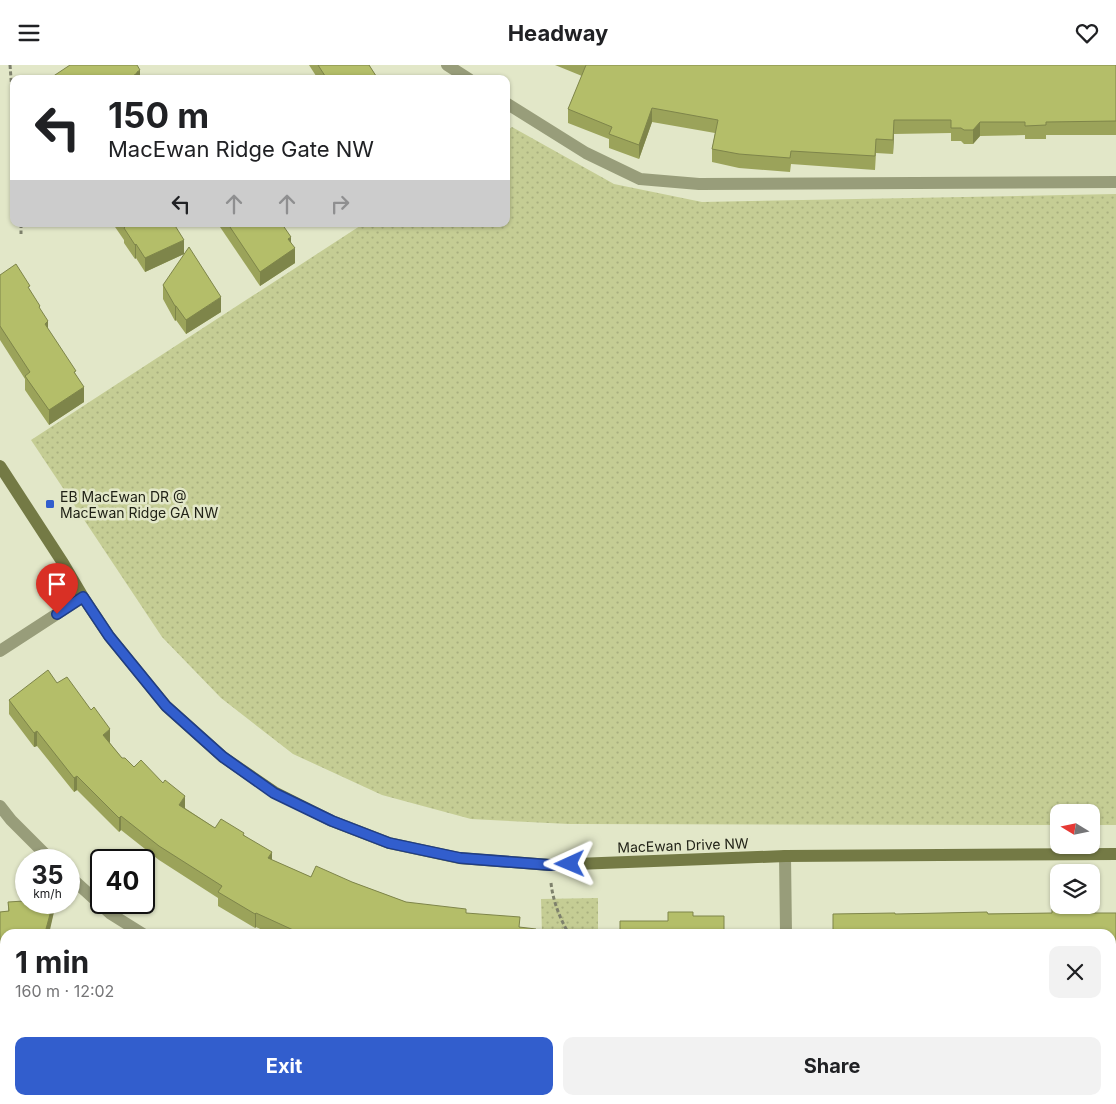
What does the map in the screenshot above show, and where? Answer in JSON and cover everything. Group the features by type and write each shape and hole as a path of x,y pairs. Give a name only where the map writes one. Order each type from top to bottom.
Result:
{"street":[{"path":"447,65 463,75"},
{"path":"510,106 586,153 640,179 699,184 1116,182"},
{"name":"MacEwan Drive NW","path":"0,466 109,636 166,706 223,757 274,793 332,821 389,843 460,858 550,865 785,856 1116,855"},
{"path":"0,651 83,597"},
{"path":"0,806 40,849"},
{"path":"785,856 786,929"},
{"path":"80,886 111,914 135,929"}],"path":[{"path":"21,227 21,234"},
{"path":"550,865 552,894 566,929"}],"green space":[{"path":"512,127 614,184 702,202 1116,194 1116,825 1100,825 1100,804 1050,804 1050,825 569,824 471,819 382,795 293,754 221,698 162,637 31,440 358,227 510,227 510,128"},
{"path":"598,898 598,929 542,929 541,899"}],"building":[{"path":"70,65 137,65 140,70 134,75 55,75"},
{"path":"318,65 369,65 375,75 324,75"},
{"path":"586,65 1116,65 1116,121 1046,122 1046,125 1025,126 1025,122 980,122 973,130 964,130 961,128 951,128 951,120 894,120 893,140 876,139 875,156 791,151 790,158 739,154 712,149 718,120 652,108 639,145 609,134 612,127 568,109"},
{"path":"176,227 184,240 145,258 124,228"},
{"path":"230,227 284,227 291,237 288,239 295,248 260,272"},
{"path":"189,247 221,297 186,320 175,306 163,285"},
{"path":"16,264 48,321 45,324 76,371 74,372 84,387 49,410 25,376 30,372 0,326 0,275"},
{"path":"48,670 57,683 67,677 91,710 94,707 110,729 103,735 122,758 125,758 134,767 141,760 163,783 165,780 185,796 179,805 215,828 221,819 272,852 268,858 311,877 316,866 406,902 466,909 466,913 520,917 519,927 536,929 291,929 255,914 218,892 222,886 159,846 121,816 119,818 77,776 74,778 37,731 34,733 9,700"},
{"path":"8,902 15,902 15,914 50,914 46,929 0,929 0,912 9,911"},
{"path":"668,912 693,912 693,916 724,916 724,929 620,929 620,921 668,921"},
{"path":"987,912 988,914 1116,913 1116,929 833,929 833,914"}],"place":[{"name":"EB MacEwan DR @ MacEwan Ridge GA NW","path":"50,504"}],"route":[{"path":"57,614 83,597 109,636 166,706 223,757 274,793 332,821 389,843 460,858 550,865 570,864"}]}
